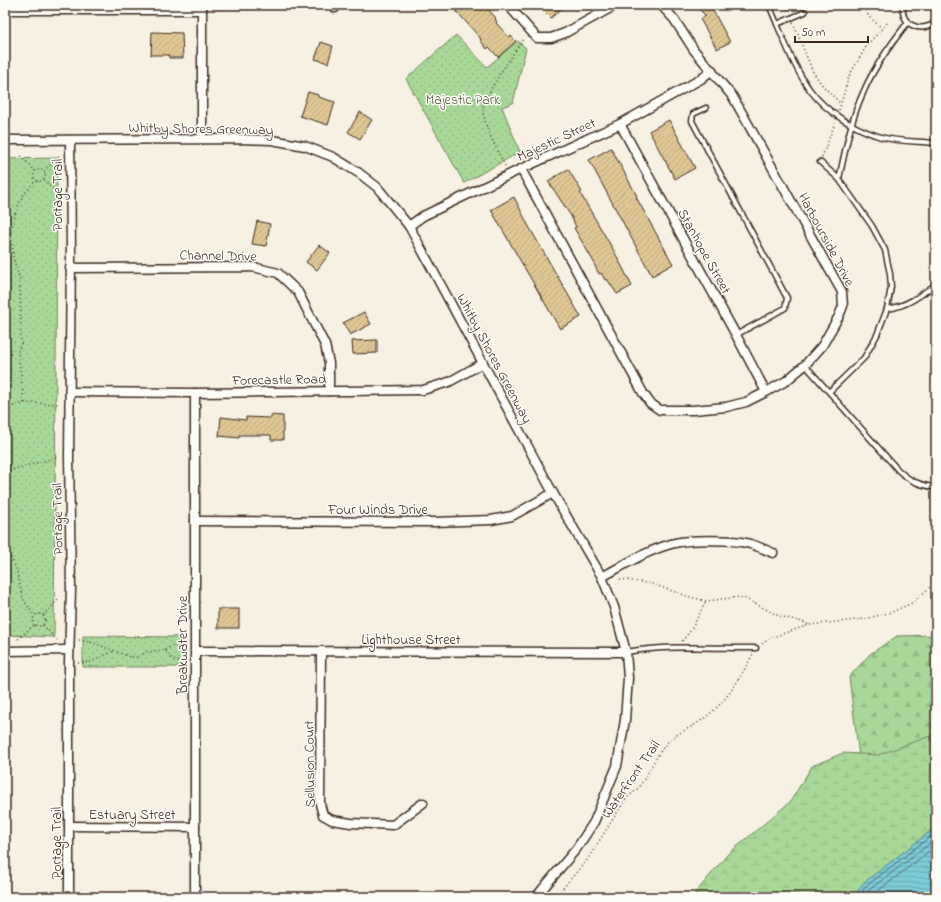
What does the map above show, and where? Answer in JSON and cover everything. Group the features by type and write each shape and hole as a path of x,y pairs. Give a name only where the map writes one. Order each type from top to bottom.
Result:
{"street":[{"path":"508,5 537,38 551,38 565,33 616,5"},
{"name":"Harbourside Drive","path":"520,169 643,393 650,403 660,410 693,410 726,407 746,402 786,381 805,365 822,346 843,306 842,292 737,104 712,70 694,50 674,20 661,5"},
{"path":"5,10 202,7 202,139"},
{"name":"Majestic Street","path":"408,226 423,216 520,169 620,124 701,79 712,70"},
{"name":"Stanhope Street","path":"620,124 766,392"},
{"name":"Whitby Shores Greenway","path":"5,140 272,140 306,146 333,157 377,187 408,226 553,493 602,577 614,607 626,652 628,678 625,720 617,766 594,822 577,848 536,897"},
{"name":"Portage Trail","path":"69,897 69,650 71,589 69,455 70,140"},
{"name":"Channel Drive","path":"70,268 253,267 278,272 298,292 325,345 329,363 328,392"},
{"name":"Forecastle Road","path":"70,392 196,393 423,390 449,382 483,363"},
{"name":"Breakwater Drive","path":"195,897 196,393"},
{"name":"Four Winds Drive","path":"196,521 434,522 491,520 512,516 553,493"},
{"path":"602,577 638,557 673,543 694,541 731,541 750,544 773,553"},
{"path":"5,651 69,650"},
{"name":"Lighthouse Street","path":"196,651 626,652"},
{"name":"Sellusion Court","path":"321,652 320,804 323,814 332,820 351,823 393,825 423,803"},
{"name":"Estuary Street","path":"69,826 195,827"}],"lane":[{"path":"769,5 792,58 810,90 819,100 852,125 882,137 936,143"},
{"path":"903,5 904,16 913,26 926,28 936,22"},
{"path":"777,24 806,12"},
{"path":"839,179 852,125 862,94 874,70 908,22"},
{"path":"706,108 693,114 692,121 787,298 785,308 736,335"},
{"path":"820,162 839,179 872,226 885,250 891,287 887,309 877,335 864,358 829,392"},
{"path":"887,309 897,308 914,300 936,284"},
{"path":"805,365 898,470 909,480 921,485 936,488"},
{"path":"626,652 646,649 675,648 756,648"}],"path":[{"path":"786,5 813,72 822,86 841,104"},
{"path":"864,7 869,17 882,28"},
{"path":"820,162 838,115 849,76 867,45 889,21"},
{"path":"506,169 486,124 483,110 486,98 530,29"},
{"path":"21,156 35,171"},
{"path":"44,171 59,156"},
{"path":"35,171 41,169 44,171"},
{"path":"35,171 33,177 36,180"},
{"path":"44,171 46,174 44,180"},
{"path":"36,180 38,182 44,180"},
{"path":"24,403 18,350 21,344 20,280 13,257 11,231 16,211 23,195 36,180"},
{"path":"44,180 58,194"},
{"path":"5,408 24,403 64,404"},
{"path":"5,469 11,470 58,457"},
{"path":"5,552 11,557 16,566 24,600 35,616"},
{"path":"620,579 652,584 706,601 740,597 779,616 809,625"},
{"name":"Waterfront Trail","path":"555,897 587,860 625,798 637,789 665,745 674,737 713,712 729,696 756,648 770,638 809,625 865,619 892,612 912,603 936,582"},
{"path":"43,615 58,600"},
{"path":"675,648 691,630 706,601"},
{"path":"37,613 43,615 46,621 43,625 41,627 34,625 32,619 37,613"},
{"path":"18,639 34,625"},
{"path":"43,625 57,640"},
{"path":"76,640 94,642 130,657 138,657 147,652 165,650 184,640 189,640"},
{"path":"76,663 90,662 114,650"},
{"path":"165,650 173,660 183,664 188,664"}],"green space":[{"name":"Majestic Park","path":"456,35 487,67 518,41 526,48 513,103 502,107 520,152 464,183 406,79"},
{"path":"57,158 54,637 6,635 5,201 7,201 5,159"},
{"path":"936,635 936,776 861,772 849,677 870,654 897,636"},
{"path":"83,636 182,637 181,667 83,667"},
{"path":"936,734 936,827 862,884 855,897 692,897 727,855 790,802 812,766 843,753 878,755"}],"water":[{"path":"936,827 936,897 855,897 862,884"}],"building":[{"path":"451,5 480,5 482,8 485,6 496,18 496,23 509,37 511,36 516,41 498,57 489,47 487,49 480,40 481,39"},
{"path":"538,5 565,5 551,18"},
{"path":"695,5 710,5 730,42 717,49 700,19 706,16"},
{"path":"152,32 182,33 183,58 169,58 169,55 151,55"},
{"path":"321,42 333,46 328,63 315,59"},
{"path":"308,92 318,95 318,97 335,102 328,125 300,116"},
{"path":"360,112 372,120 360,139 348,132"},
{"path":"669,120 695,168 675,179 649,131"},
{"path":"611,148 673,264 652,276 589,160"},
{"path":"568,169 582,192 580,193 614,251 632,286 617,294 607,279 605,280 601,273 599,274 595,264 574,228 576,227 571,216 548,181"},
{"path":"514,197 528,225 581,317 560,329 491,210"},
{"path":"257,221 270,224 266,246 252,244"},
{"path":"319,245 330,253 317,270 306,262"},
{"path":"364,312 371,324 350,335 343,323"},
{"path":"377,340 377,353 353,354 352,341"},
{"path":"271,415 283,416 283,440 271,440 271,435 239,435 239,438 219,436 221,417 246,420 246,417 271,418"},
{"path":"218,609 239,609 239,628 218,628"}]}
